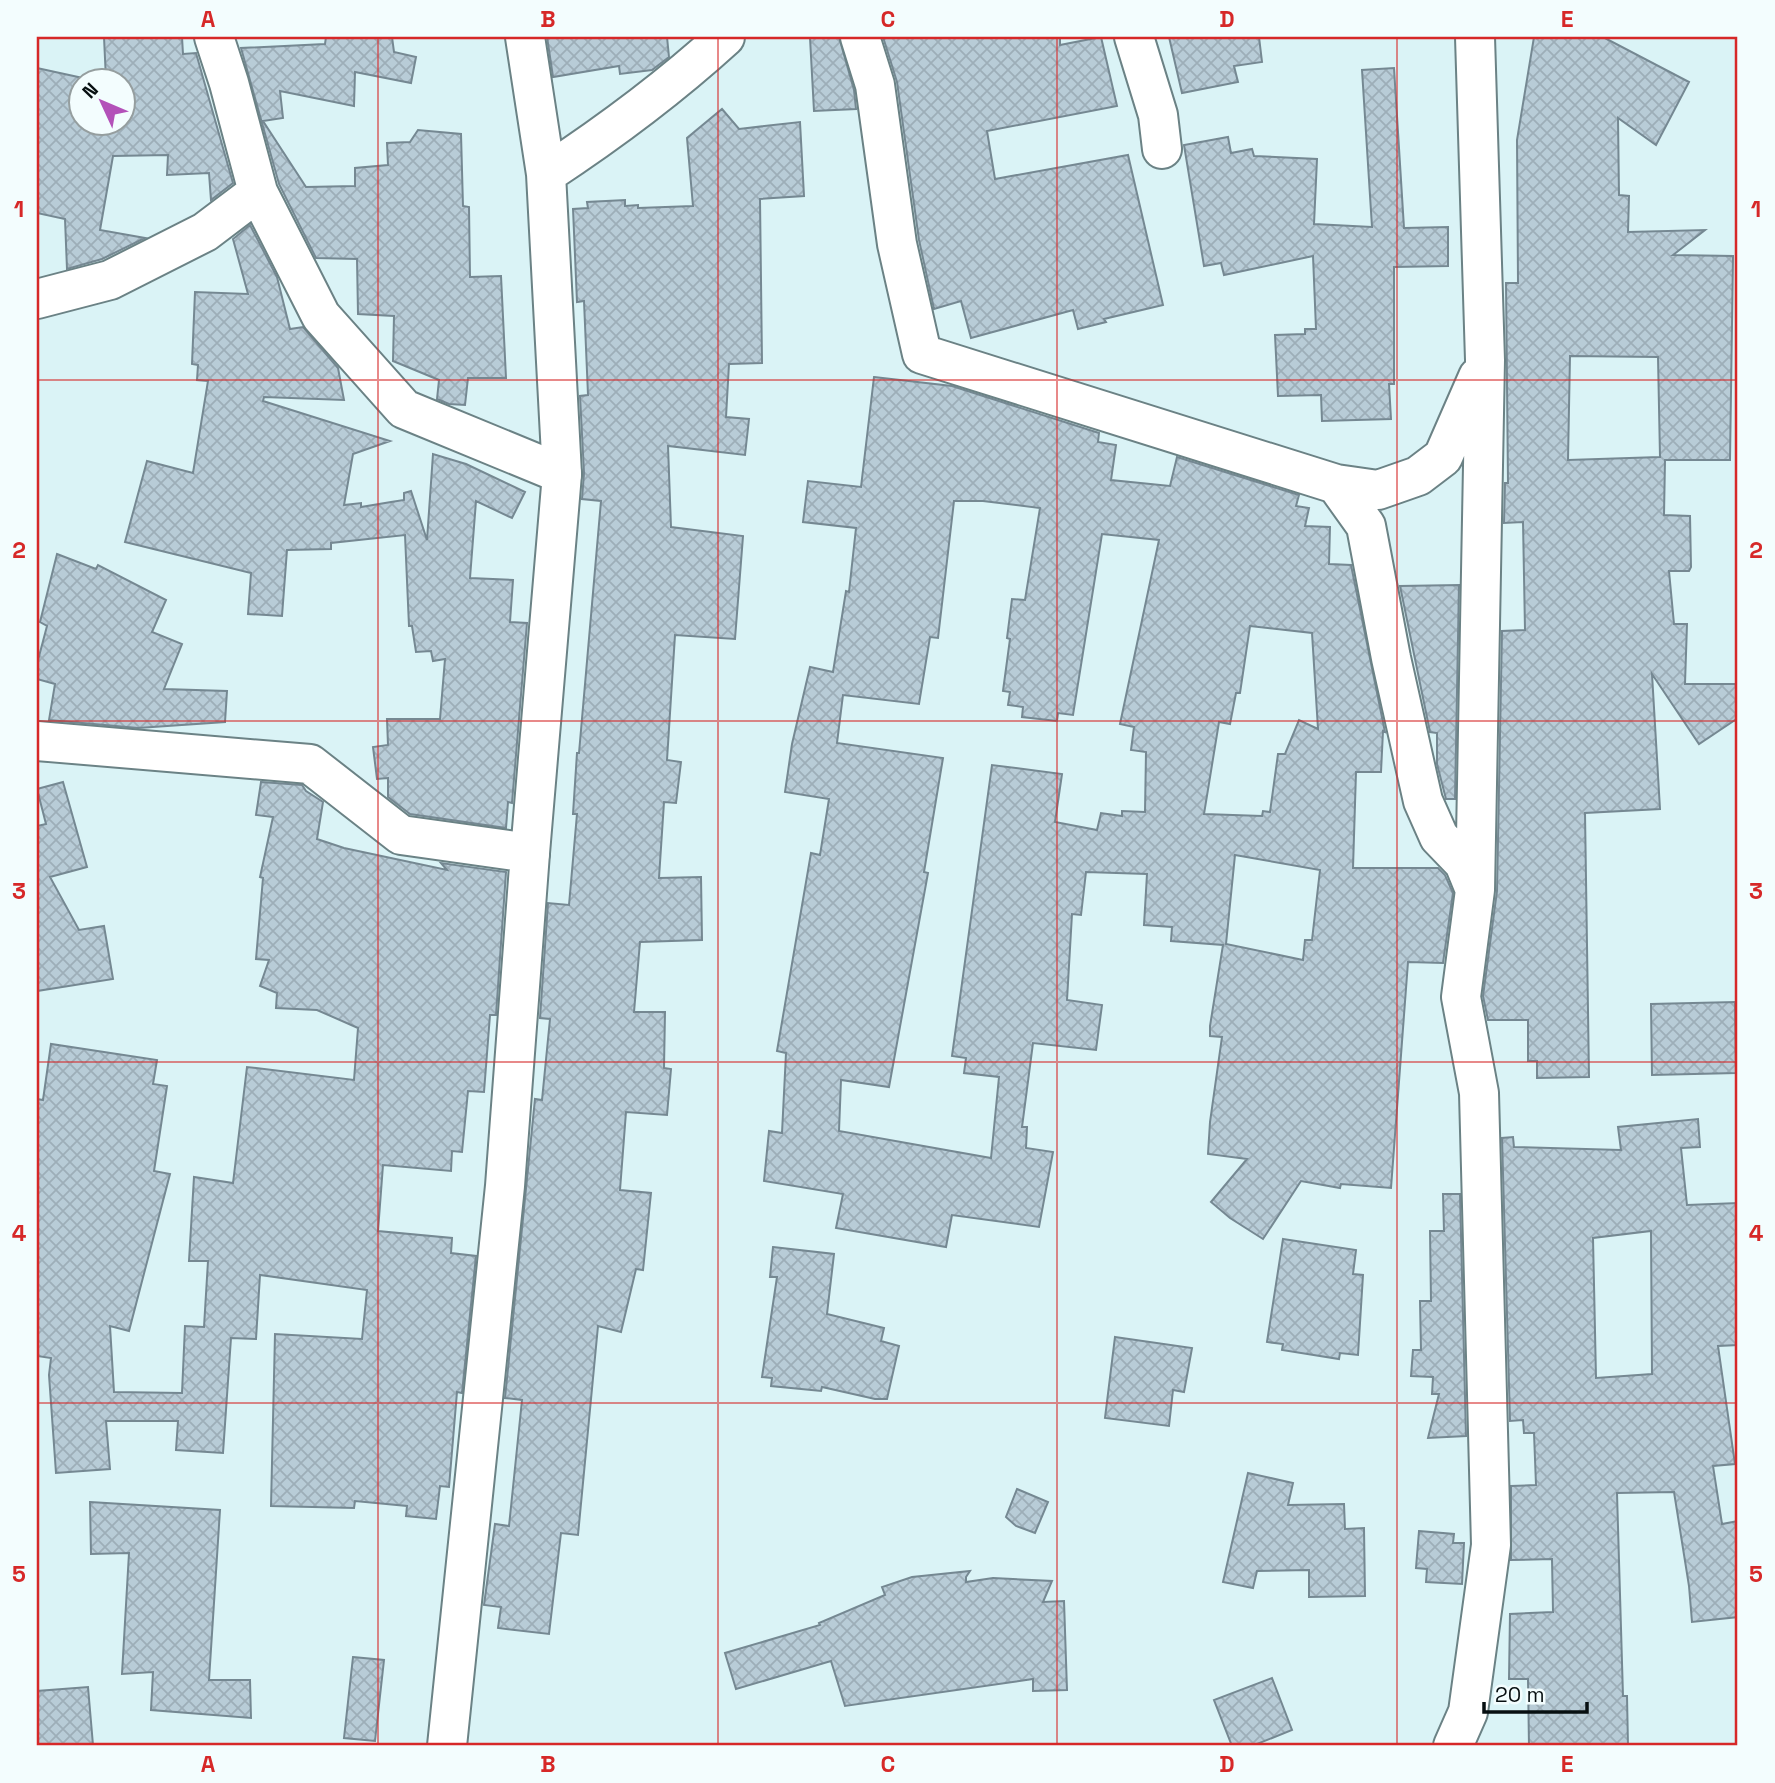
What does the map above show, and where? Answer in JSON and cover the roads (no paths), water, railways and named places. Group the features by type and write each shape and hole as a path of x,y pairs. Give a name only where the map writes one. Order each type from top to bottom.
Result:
{"street":[{"path":"214,37 258,192 321,316 404,409 562,474"},
{"path":"447,1746 505,1186 562,474 546,174 525,37"},
{"path":"546,174 611,132 679,79 725,37"},
{"path":"860,37 875,85 897,244 922,354 1336,484 1378,490 1418,476 1443,457 1485,360"},
{"path":"1134,37 1158,115 1162,149"},
{"path":"1453,1746 1468,1712 1491,1545 1479,1093 1461,997 1475,890 1485,360 1475,37"},
{"path":"37,299 110,280 205,232 258,192"},
{"path":"1336,484 1366,526 1391,658 1423,801 1439,837 1464,863 1475,890"},
{"path":"37,741 310,764 401,835 530,853"}]}
